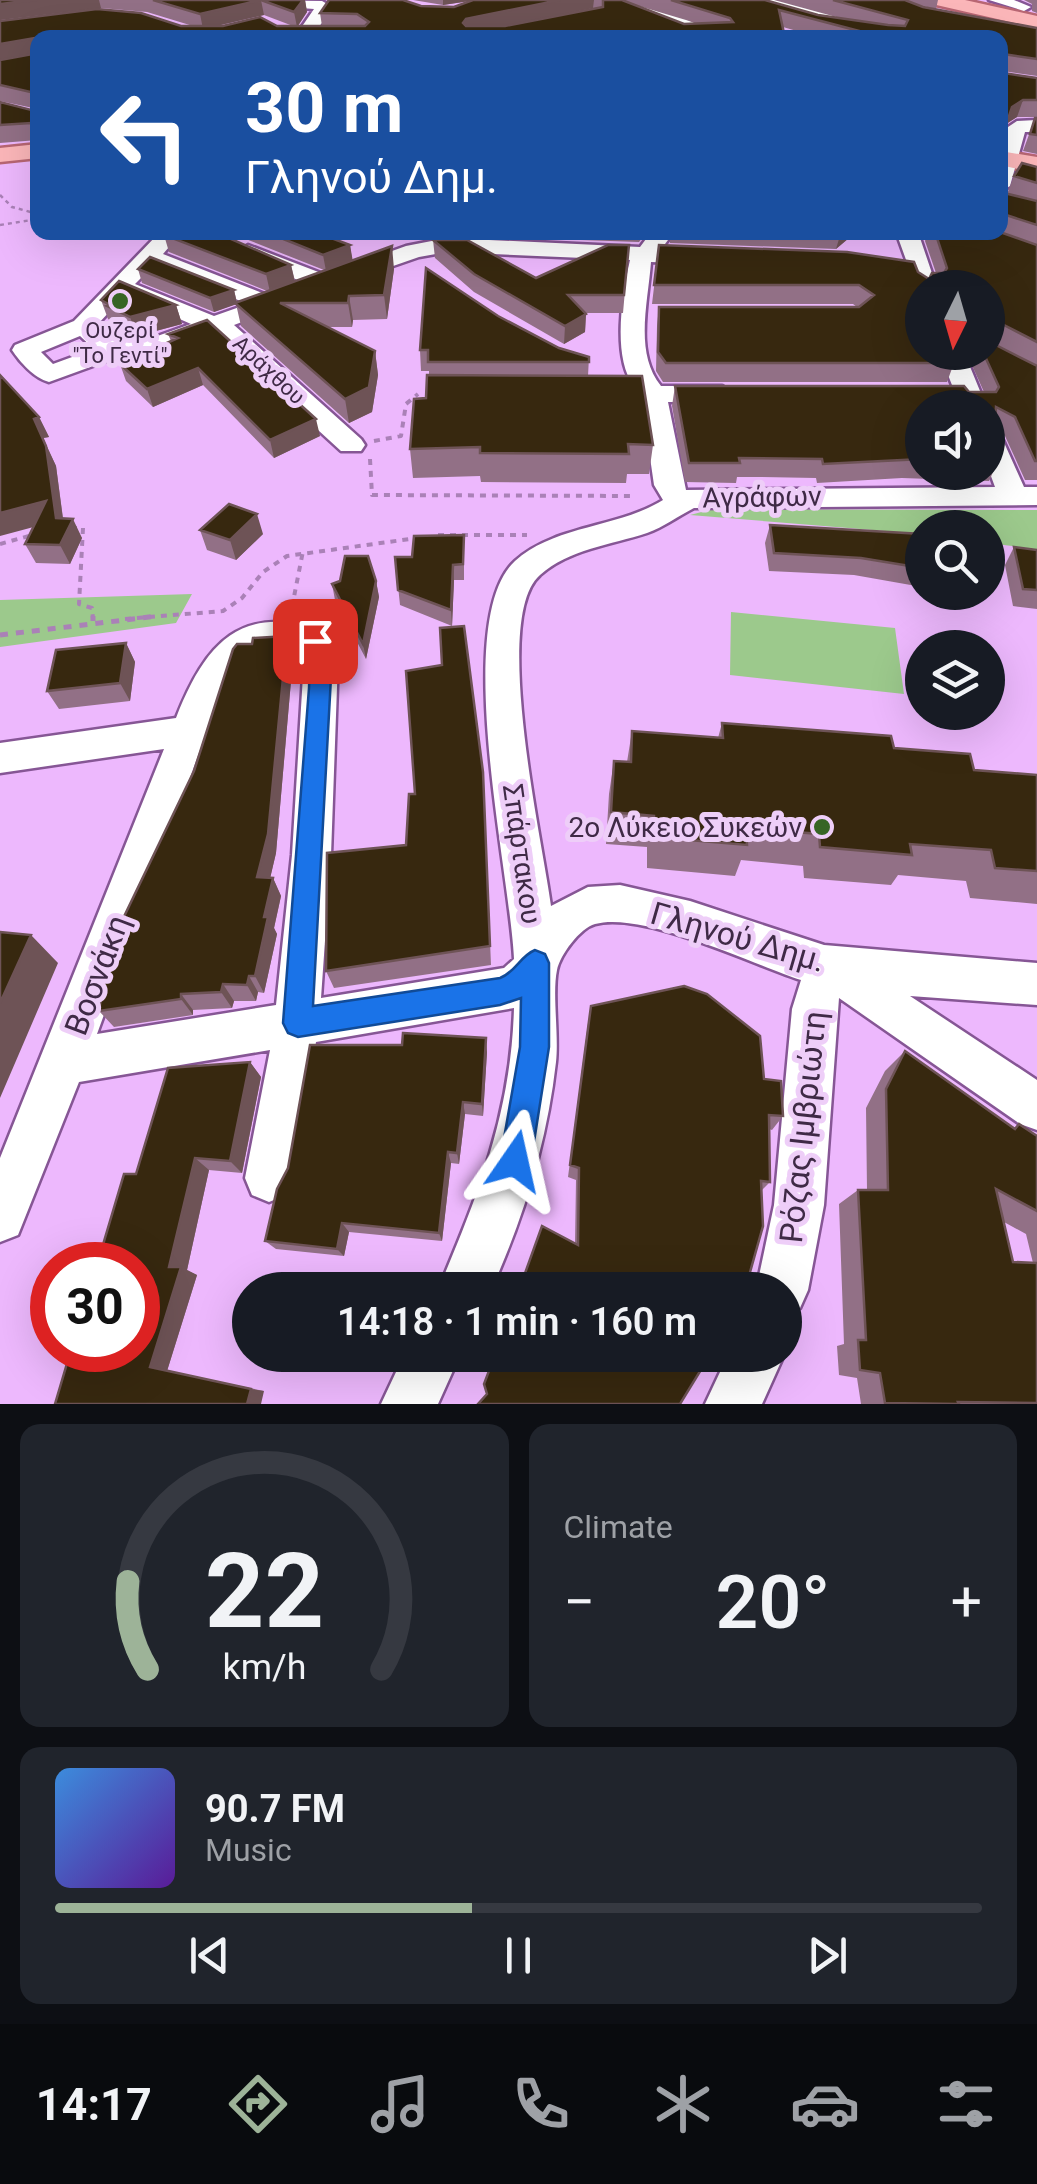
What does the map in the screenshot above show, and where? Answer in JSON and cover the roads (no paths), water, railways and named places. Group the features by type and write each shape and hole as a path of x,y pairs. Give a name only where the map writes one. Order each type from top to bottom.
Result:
{"main road":[{"path":"938,9 1031,15"},
{"path":"0,156 30,152"},
{"path":"1008,161 1037,165"}],"street":[{"path":"251,0 322,5 321,14 301,30"},
{"path":"744,0 865,25"},
{"path":"996,0 1031,15"},
{"path":"623,3 698,30"},
{"path":"938,9 1037,36"},
{"path":"1008,151 1017,127 1029,125"},
{"path":"1008,163 1037,180"},
{"path":"164,240 83,326 24,350 49,374 111,350 154,346 326,283 410,242 734,258"},
{"path":"657,240 643,255 646,315 632,342 676,499"},
{"path":"908,240 913,270"},
{"path":"410,242 426,275"},
{"path":"234,247 326,283"},
{"path":"148,256 270,304"},
{"name":"Αράχθου","path":"122,286 216,324 351,445"},
{"path":"83,326 111,350"},
{"path":"598,369 645,383 752,394"},
{"path":"575,394 645,383"},
{"path":"1005,464 1026,496"},
{"name":"Αγράφων","path":"512,588 530,568 568,548 654,519 676,499 1026,496"},
{"name":"Σπάρτακου","path":"472,1272 498,1216 515,1161 534,1047 535,963 512,787 506,700 504,628 512,588"},
{"name":"Βοσνάκη","path":"0,1217 64,1062 209,678 231,648 256,638 302,638 321,659 298,1023"},
{"path":"0,758 189,731"},
{"name":"Γληνού Δημ.","path":"64,1062 500,992 520,984 569,917 583,908 604,904 678,916 827,965 1037,984"},
{"path":"827,965 1037,1107"},
{"name":"Ρόζας Ιμβριώτη","path":"786,1272 800,1205 814,1009 827,965"},
{"path":"269,1178 298,1023"},
{"path":"409,1404 424,1372"},
{"path":"734,1404 749,1372"}],"place":[{"name":"Ουζερί \"Το Γεντί\"","path":"120,301"},
{"name":"2ο Λύκειο Συκεών","path":"822,827"}]}
